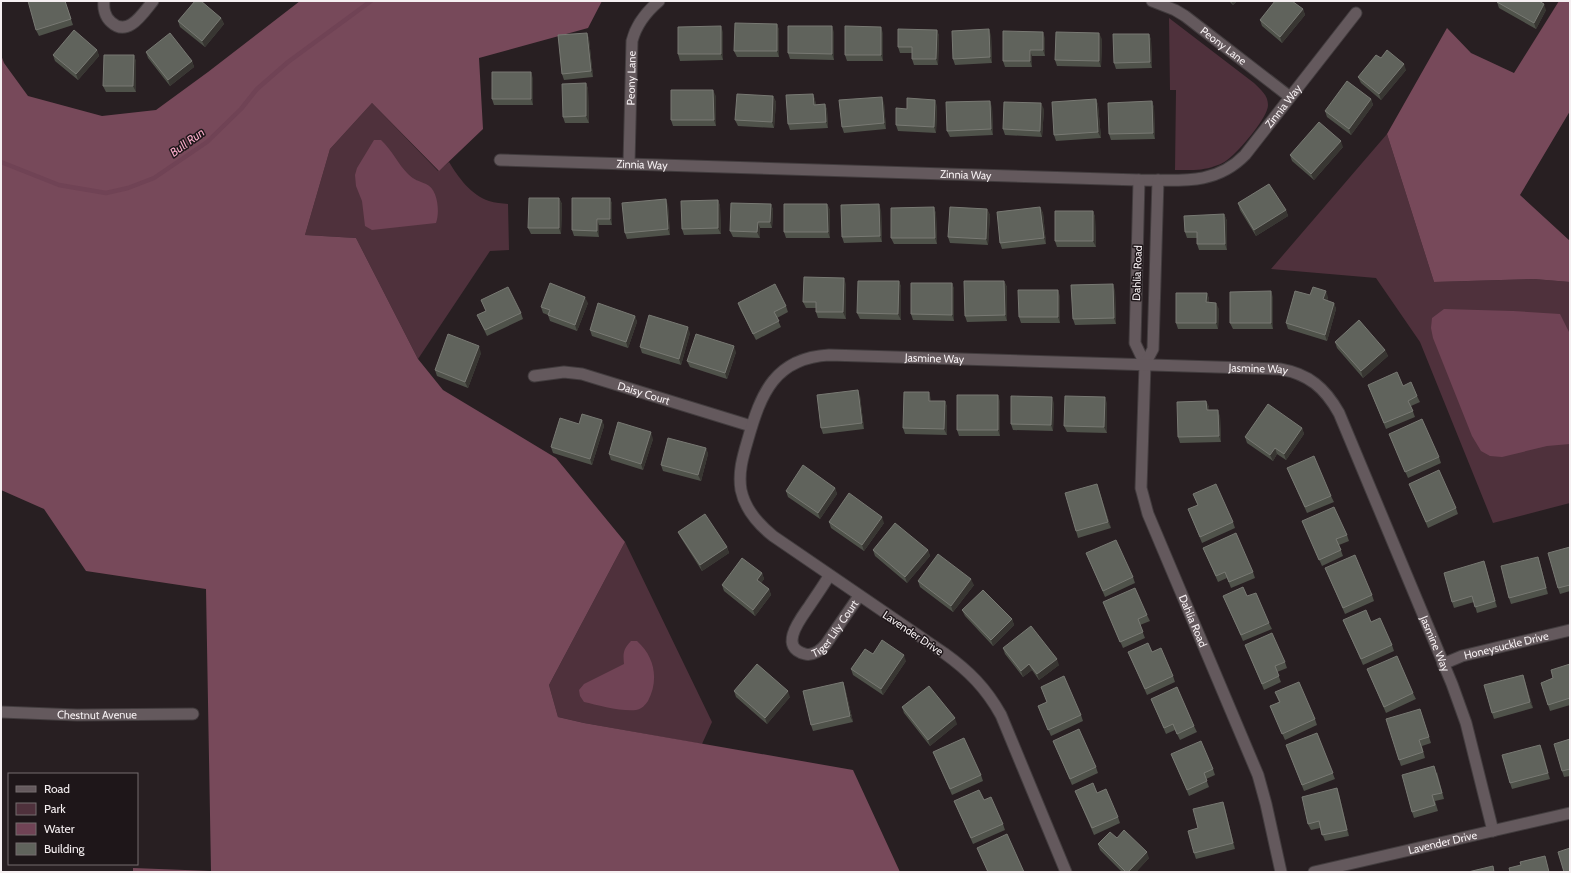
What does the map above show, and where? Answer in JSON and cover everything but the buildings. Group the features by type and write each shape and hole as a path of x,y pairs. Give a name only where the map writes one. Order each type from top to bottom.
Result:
{"street":[{"path":"104,1 104,6 109,20 115,25 122,27 129,26 136,21 153,1"},
{"name":"Peony Lane","path":"629,163 632,41 642,20 659,1"},
{"name":"Peony Lane","path":"1152,1 1165,5 1185,16 1290,98"},
{"name":"Zinnia Way","path":"500,160 1140,180 1204,178 1219,174 1233,166 1250,149 1356,13"},
{"name":"Dahlia Road","path":"1140,180 1135,343 1145,364"},
{"name":"Dahlia Road","path":"1158,180 1153,349 1145,364 1140,480 1142,496 1258,775 1281,872"},
{"name":"Jasmine Way","path":"751,426 760,402 770,384 789,367 813,357 829,355 1280,369 1301,374 1310,379 1325,392 1333,402 1344,424 1466,723 1493,831"},
{"name":"Daisy Court","path":"534,376 564,372 582,374 751,426"},
{"name":"Lavender Drive","path":"751,426 740,467 741,491 747,507 756,520 767,532 956,662 972,675 984,689 1001,715 1066,872"},
{"name":"Tiger Lily Court","path":"829,576 795,628 792,640 798,651 806,654 814,654 821,650 859,596"},
{"name":"Honeysuckle Drive","path":"1443,664 1462,656 1570,630"},
{"name":"Chestnut Avenue","path":"1,712 77,715 193,714"},
{"name":"Lavender Drive","path":"1314,872 1570,813"}],"green space":[{"path":"1169,18 1254,83 1264,93 1268,101 1267,110 1264,117 1242,146 1227,160 1210,168 1175,170 1176,90 1170,90"},
{"path":"372,103 438,171 449,162 461,179 476,194 489,201 508,204 509,250 490,251 418,359 356,238 305,235 330,149"},
{"path":"1387,134 1434,282 1534,279 1570,282 1570,503 1493,523 1420,342 1376,278 1271,269"},
{"path":"625,542 712,722 702,744 558,717 549,685"}],"shaded area":[{"path":"300,1 602,1 588,28 479,58 483,129 439,171 372,103 330,149 305,235 356,238 418,359 443,390 556,458 625,542 549,685 558,717 584,723 853,770 900,872 133,872 133,868 211,871 206,589 86,571 44,509 1,490 1,55 4,63 28,96 102,116 156,110"},
{"path":"1559,1 1570,1 1570,111 1520,195 1570,241 1570,282 1534,279 1434,282 1387,134 1447,28 1471,53 1514,73"}],"water":[{"path":"374,140 381,140 408,174 414,179 426,184 433,191 438,207 436,223 372,230 365,226 362,201 356,186 355,175 357,168"},
{"path":"1444,309 1560,314 1570,334 1570,444 1547,446 1502,457 1490,456 1481,451 1472,436 1433,338 1431,328 1432,318"},
{"path":"631,641 637,641 643,647 651,661 654,677 648,701 643,707 636,710 610,708 584,702 580,696 579,690 584,684 624,664 624,652"}],"waterway":[{"name":"Bull Run","path":"1,162 59,185 106,193 128,188 154,178 207,142 241,109 257,89 288,62 371,1"}]}
